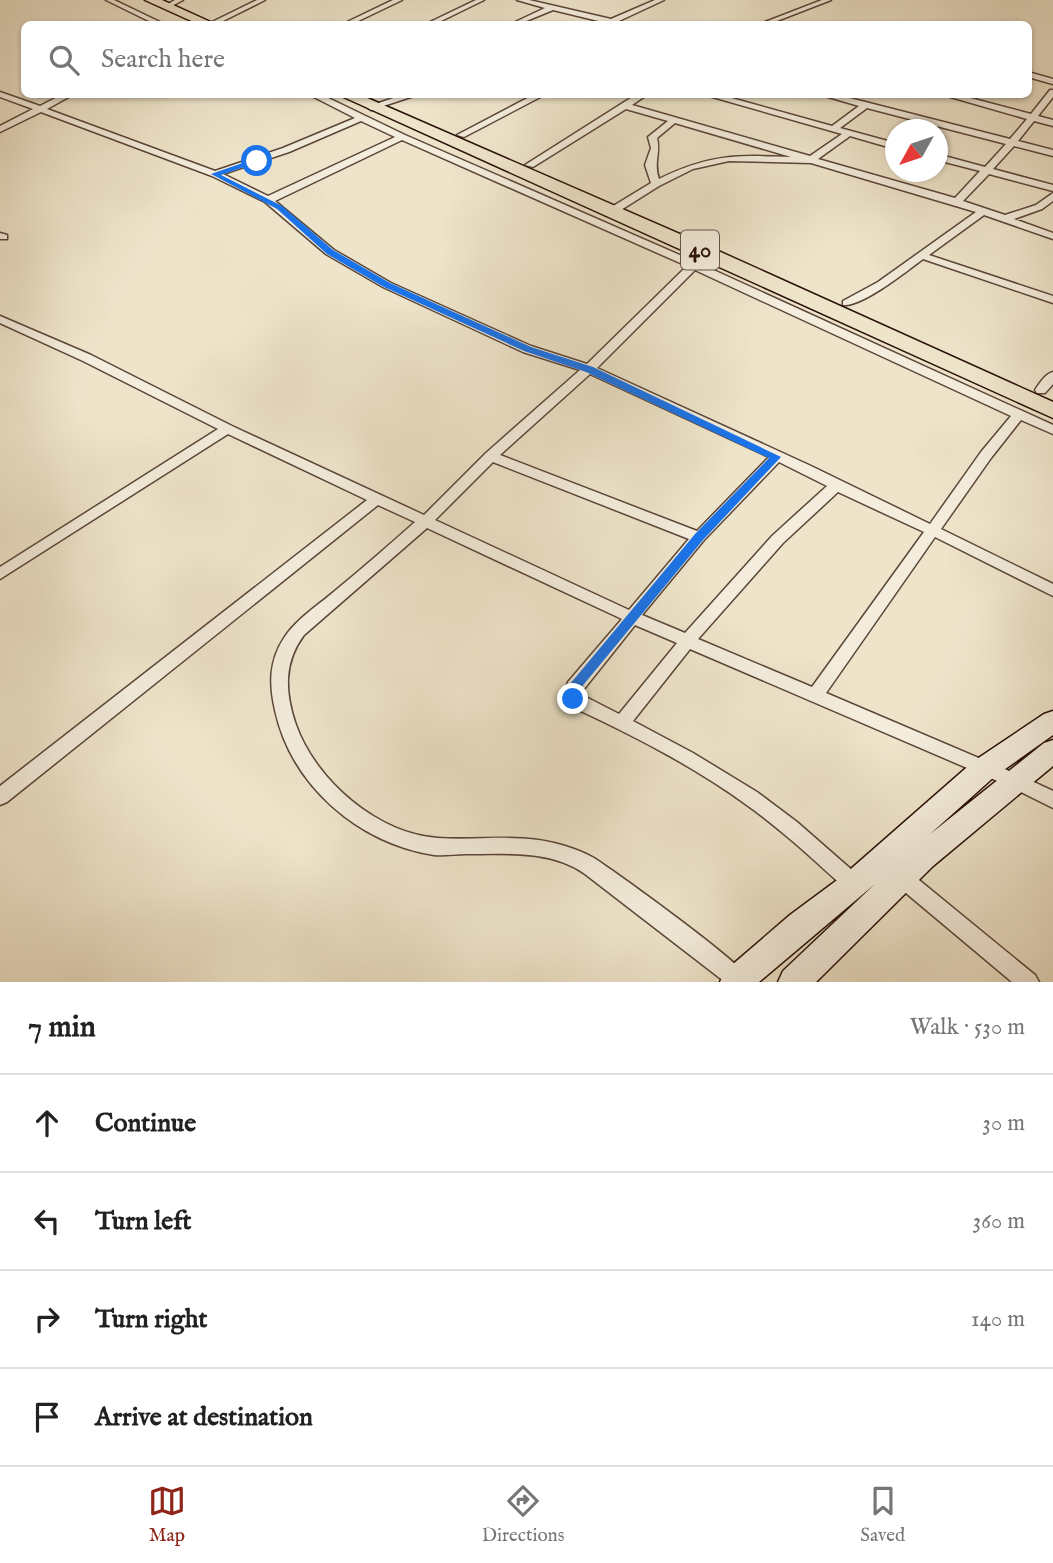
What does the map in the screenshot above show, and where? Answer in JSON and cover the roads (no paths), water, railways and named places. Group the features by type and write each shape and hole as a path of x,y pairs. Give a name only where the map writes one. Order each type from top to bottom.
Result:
{"highway":[{"path":"131,0 179,21"},
{"path":"151,0 202,21"},
{"name":"40","path":"371,102 461,135 530,165 711,255 1053,411"},
{"name":"40","path":"371,102 494,160 1049,387"}],"main road":[{"path":"739,981 984,769 1053,721"},
{"path":"794,982 901,877 1053,751"}],"street":[{"path":"110,0 154,21"},
{"path":"166,7 180,0"},
{"path":"216,21 262,0"},
{"path":"354,21 399,0"},
{"path":"436,21 481,0"},
{"path":"520,0 607,21"},
{"path":"613,21 662,0"},
{"path":"772,21 828,0"},
{"path":"521,21 551,8"},
{"path":"577,20 586,16"},
{"path":"1032,75 1053,82"},
{"path":"957,202 1012,143 1053,92"},
{"path":"0,94 215,174 268,200 330,252 387,285 527,349 589,369 935,530 1053,591"},
{"path":"0,129 46,98"},
{"path":"0,120 59,98"},
{"path":"342,98 371,102 394,98"},
{"path":"461,135 534,98"},
{"path":"530,165 638,98"},
{"path":"721,98 885,143"},
{"path":"838,98 923,119"},
{"path":"959,98 1053,123"},
{"path":"215,174 286,150 371,102"},
{"path":"371,102 402,137 694,265 1053,430"},
{"path":"834,129 866,105"},
{"path":"626,106 957,202 1053,236"},
{"path":"656,184 650,165 655,148 652,136 674,120"},
{"path":"948,126 1053,153"},
{"path":"616,210 656,184 690,167 729,158 811,160 849,133"},
{"path":"268,200 402,137"},
{"path":"474,168 494,160"},
{"path":"948,160 1053,188"},
{"path":"1004,219 1039,207 1053,196"},
{"path":"847,303 882,284 982,212"},
{"path":"920,255 1053,300"},
{"path":"694,265 589,369 491,456 426,520 298,631 284,648 278,668 281,701 289,733 318,782 342,805 389,832 433,846 540,847 577,859 655,915 739,981"},
{"path":"0,319 87,358 227,429 631,617 1015,781 1053,800"},
{"path":"814,697 986,455 1019,414"},
{"path":"0,574 227,429"},
{"path":"491,456 699,537"},
{"path":"776,457 699,537 574,687 571,695 576,701 622,722 752,798 804,839 854,884"},
{"path":"622,722 687,642 794,521 836,486"},
{"path":"0,797 379,498"},
{"path":"901,877 1027,982"}]}
